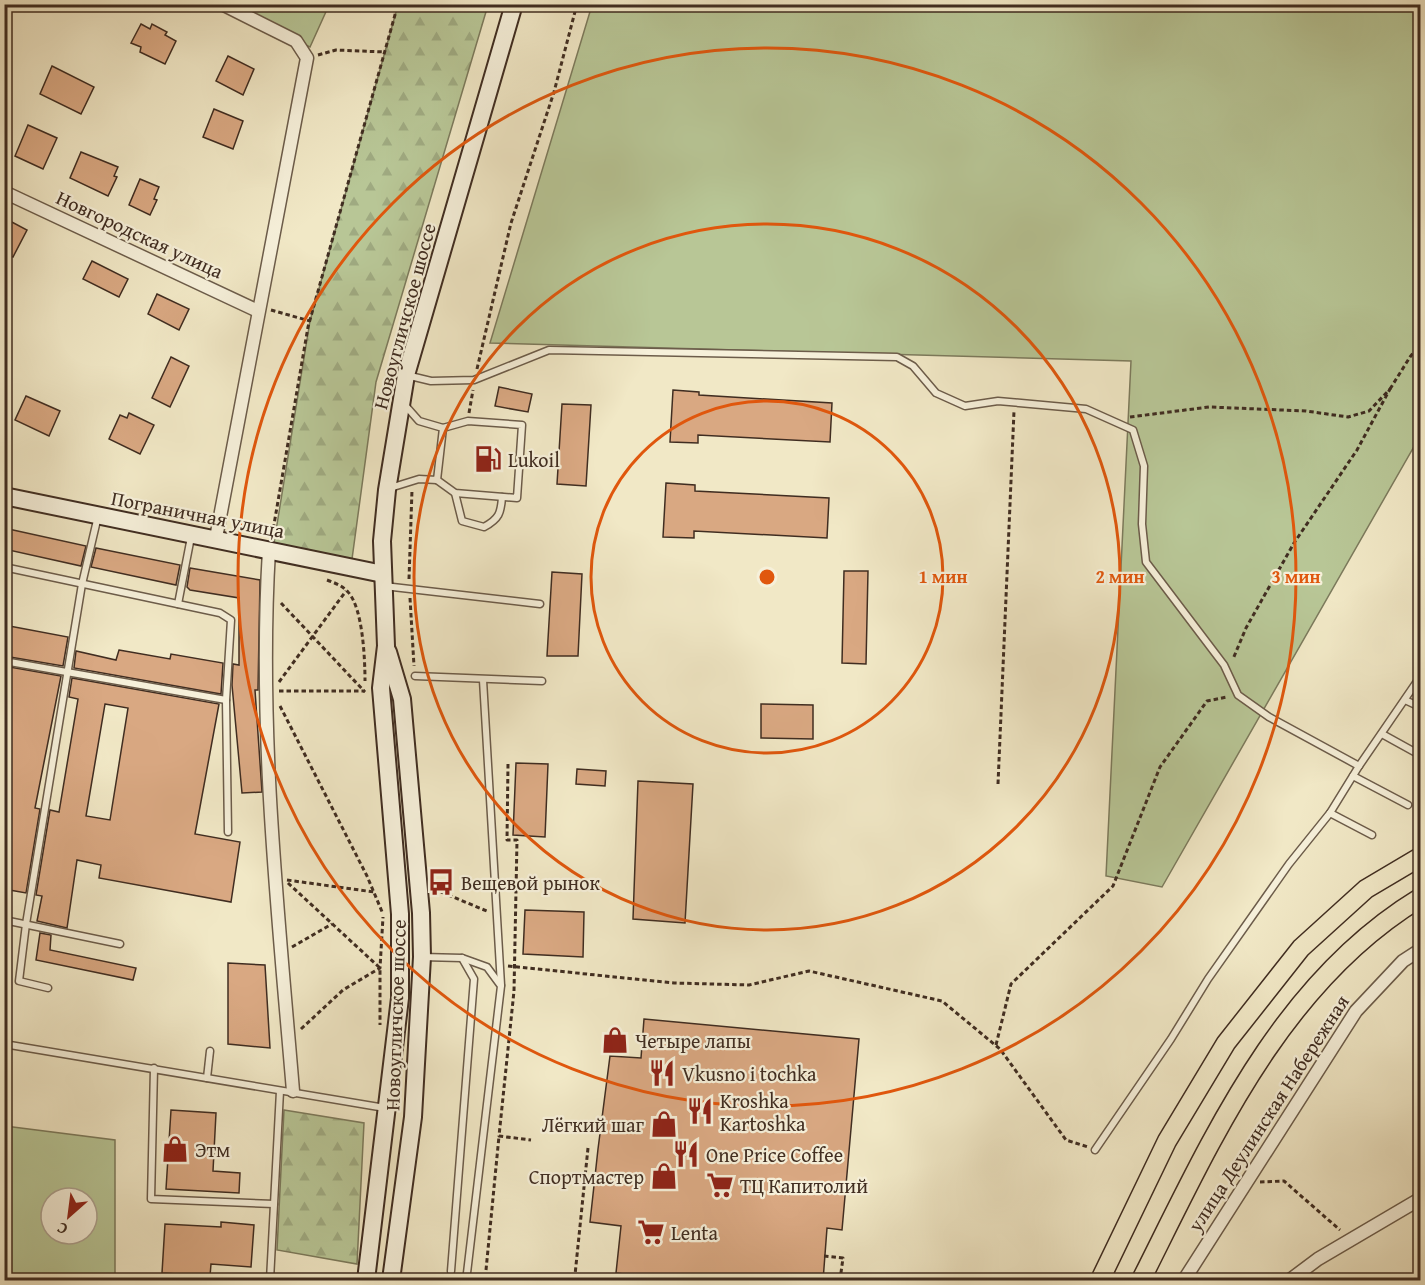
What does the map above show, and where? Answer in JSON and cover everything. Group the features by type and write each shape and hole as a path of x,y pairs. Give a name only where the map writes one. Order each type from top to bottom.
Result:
{"main road":[{"name":"Новоугличское шоссе","path":"366,1281 400,998 400,926 381,688 386,646 382,541 387,489 405,375 514,4"},
{"name":"Пограничная улица","path":"4,496 216,538 383,580"},
{"name":"Новоугличское шоссе","path":"386,646 402,699 421,913 422,957 413,1117 391,1281"},
{"path":"1100,1281 1167,1141 1226,1043 1301,948 1366,889 1420,857"},
{"path":"1141,1281 1202,1159 1259,1058 1326,973 1387,918 1420,898"}],"street":[{"path":"216,538 307,58 296,41 222,4"},
{"name":"Новгородская улица","path":"4,192 258,309"},
{"path":"269,550 267,724 280,953 289,1040 287,1091"},
{"name":"улица Деулинская Набережная","path":"1184,1281 1356,1011 1403,961 1420,950"},
{"path":"1290,1281 1318,1259 1420,1199"}],"lane":[{"path":"405,375 430,381 474,380 549,350 881,356 897,357 914,366 936,393 965,406 998,401 1086,409 1133,430 1144,466 1142,524 1146,562 1190,617 1227,672 1238,695 1269,717 1359,766"},
{"path":"387,489 419,479 437,480 455,493 517,498 522,425 468,421 443,428 419,421 400,399"},
{"path":"437,480 443,428"},
{"path":"455,493 462,521 484,527 496,521 501,514 502,497"},
{"path":"48,988 20,981 26,924 82,584 98,515"},
{"path":"178,604 192,534"},
{"path":"4,567 178,604 220,614 231,620 226,699 228,832"},
{"path":"383,580 540,604"},
{"path":"4,661 226,699"},
{"path":"415,676 542,681"},
{"path":"1095,1150 1171,1039 1208,979 1289,864 1330,813 1420,677"},
{"path":"468,1273 501,986 483,680"},
{"path":"1405,700 1420,708"},
{"path":"1382,734 1420,755"},
{"path":"1353,776 1408,804"},
{"path":"1330,813 1372,835"},
{"path":"4,920 120,944"},
{"path":"422,957 462,958 487,967 501,986"},
{"path":"451,1271 474,979 462,958"},
{"path":"4,1044 388,1108"},
{"path":"207,1078 210,1051"},
{"path":"154,1068 151,1198 274,1204"},
{"path":"270,1281 274,1204 287,1091"}],"path":[{"path":"269,550 310,321 398,4"},
{"path":"468,421 474,380 511,222 554,93 577,4"},
{"path":"307,58 336,50 385,52"},
{"path":"258,309 310,321"},
{"path":"1227,672 1267,589 1294,543 1357,450 1390,390 1420,344"},
{"path":"1109,419 1209,407 1285,409 1348,417 1369,411 1390,390"},
{"path":"999,784 1014,402"},
{"path":"323,578 346,591 355,605 360,628 365,691"},
{"path":"346,591 272,691 365,691"},
{"path":"273,596 365,691"},
{"path":"995,1046 1011,984 1113,886 1160,767 1207,701 1238,695"},
{"path":"277,700 383,914 380,1027"},
{"path":"486,1270 515,966 517,840 507,840 508,764"},
{"path":"374,892 286,880 380,968"},
{"path":"432,888 489,912"},
{"path":"280,953 332,924"},
{"path":"500,965 674,983 738,984 809,971 942,1001 995,1046 1066,1140 1095,1150"},
{"path":"289,1040 343,990 380,968"},
{"path":"499,1136 531,1140"},
{"path":"588,1148 575,1275 618,1281"},
{"path":"1244,1184 1284,1181 1316,1207 1350,1240"},
{"path":"824,1256 843,1258 840,1281"}],"green space":[{"path":"222,5 329,5 310,47"},
{"path":"398,5 488,5 376,382 352,559 274,543 310,321"},
{"path":"592,5 1420,5 1420,436 1162,887 1106,876 1131,361 490,343"},
{"path":"284,1110 364,1123 357,1264 277,1250"},
{"path":"5,1126 115,1140 115,1280 5,1280"}],"building":[{"path":"141,24 150,29 152,24 167,32 165,35 176,41 165,64 140,52 141,47 131,43"},
{"path":"228,56 254,69 243,95 216,81"},
{"path":"52,66 94,87 81,114 40,94"},
{"path":"214,109 243,121 233,149 203,137"},
{"path":"28,125 57,138 43,169 15,156"},
{"path":"81,152 118,167 114,176 117,177 108,196 70,178"},
{"path":"140,179 159,187 154,199 157,200 150,215 129,205"},
{"path":"8,220 27,230 13,257 4,253 4,226"},
{"path":"92,261 128,279 119,297 83,279"},
{"path":"157,294 189,309 179,330 148,314"},
{"path":"171,357 189,366 170,407 152,398"},
{"path":"499,387 532,394 528,412 495,406"},
{"path":"673,390 699,392 699,395 832,403 830,442 698,435 698,443 670,442"},
{"path":"26,396 60,411 49,436 15,420"},
{"path":"562,404 591,405 586,486 557,484"},
{"path":"129,413 154,425 140,454 109,439 120,415 127,418"},
{"path":"666,483 695,485 695,491 829,498 827,538 694,531 694,538 663,537"},
{"path":"4,528 86,546 81,566 4,549"},
{"path":"96,548 180,565 176,585 91,567"},
{"path":"190,568 260,580 258,690 255,690 262,792 242,793 232,685 233,664 239,665 239,598 190,590 187,587"},
{"path":"844,571 868,571 866,664 842,663"},
{"path":"552,572 582,574 578,656 547,656"},
{"path":"4,625 68,637 63,666 4,656"},
{"path":"119,650 170,659 171,654 223,663 221,694 74,668 76,651 116,660"},
{"path":"4,666 61,676 35,808 40,809 26,893 4,889"},
{"path":"72,678 219,704 195,834 240,842 231,902 99,878 101,865 77,860 67,928 37,921 42,896 36,895 50,810 59,812 78,699 69,697","holes":["105,704 128,708 110,820 86,816"]},
{"path":"761,704 813,705 813,739 761,738"},
{"path":"516,763 548,764 545,837 513,835"},
{"path":"577,769 606,771 605,786 576,784"},
{"path":"638,781 693,784 685,923 633,919"},
{"path":"525,910 584,912 583,957 523,954"},
{"path":"40,933 51,935 50,950 136,968 133,980 36,960"},
{"path":"228,963 265,965 270,1048 228,1044"},
{"name":"ТЦ Капитолий","path":"644,1019 859,1039 842,1230 827,1228 823,1281 680,1281 616,1273 621,1226 590,1222 598,1149 610,1056 641,1058"},
{"path":"171,1110 216,1113 213,1171 240,1173 239,1193 166,1189"},
{"path":"221,1222 254,1225 251,1267 211,1264 210,1276 162,1273 165,1224 221,1227"}],"place":[{"name":"Lukoil","path":"488,459"},
{"name":"Вещевой рынок","path":"441,882"},
{"name":"Четыре лапы","path":"615,1040"},
{"name":"Vkusno i tochka","path":"662,1073"},
{"name":"Kroshka Kartoshka","path":"700,1111"},
{"name":"Лёгкий шаг","path":"664,1124"},
{"name":"Этм","path":"175,1149"},
{"name":"One Price Coffee","path":"686,1154"},
{"name":"Спортмастер","path":"664,1176"},
{"name":"ТЦ Капитолий","path":"720,1185"},
{"name":"Lenta","path":"651,1232"}]}
